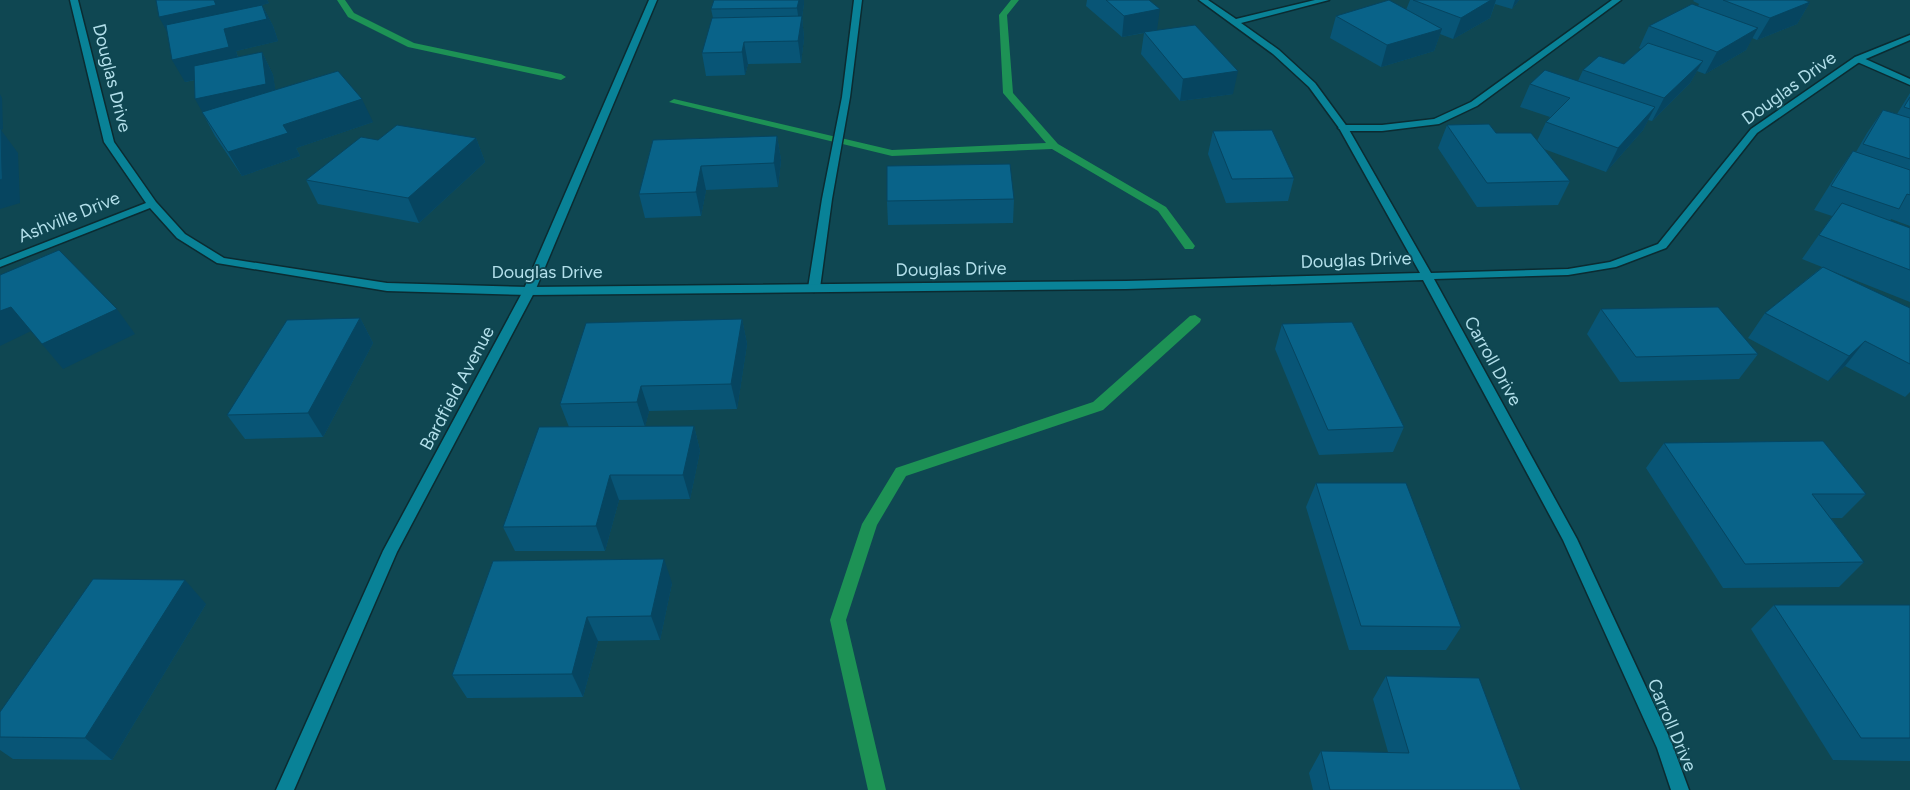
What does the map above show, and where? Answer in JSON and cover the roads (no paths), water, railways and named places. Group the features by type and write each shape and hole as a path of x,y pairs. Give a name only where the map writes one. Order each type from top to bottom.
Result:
{"street":[{"name":"Douglas Drive","path":"74,0 109,142 152,204 181,236 221,261 387,287 529,291 1126,285 1568,272 1612,265 1662,246 1754,131 1858,59 1910,37"},
{"name":"Bardfield Avenue","path":"285,790 390,551 529,291 653,0"},
{"path":"814,288 846,97 858,0"},
{"name":"Carroll Drive","path":"1203,0 1276,52 1312,85 1344,128 1570,539 1665,747 1680,790"},
{"path":"1235,22 1325,0"},
{"path":"1344,128 1382,128 1436,122 1474,104 1617,0"},
{"path":"1858,59 1910,82"},
{"name":"Ashville Drive","path":"0,264 152,204"}],"waterway":[{"path":"341,0 351,15 411,45 561,77"},
{"path":"1015,0 1003,15 1008,93 1054,146"},
{"path":"674,102 892,153 1054,146"},
{"path":"1054,146 1162,209 1189,246"},
{"path":"877,790 838,620 870,524 901,472 1098,406 1195,319"}]}
